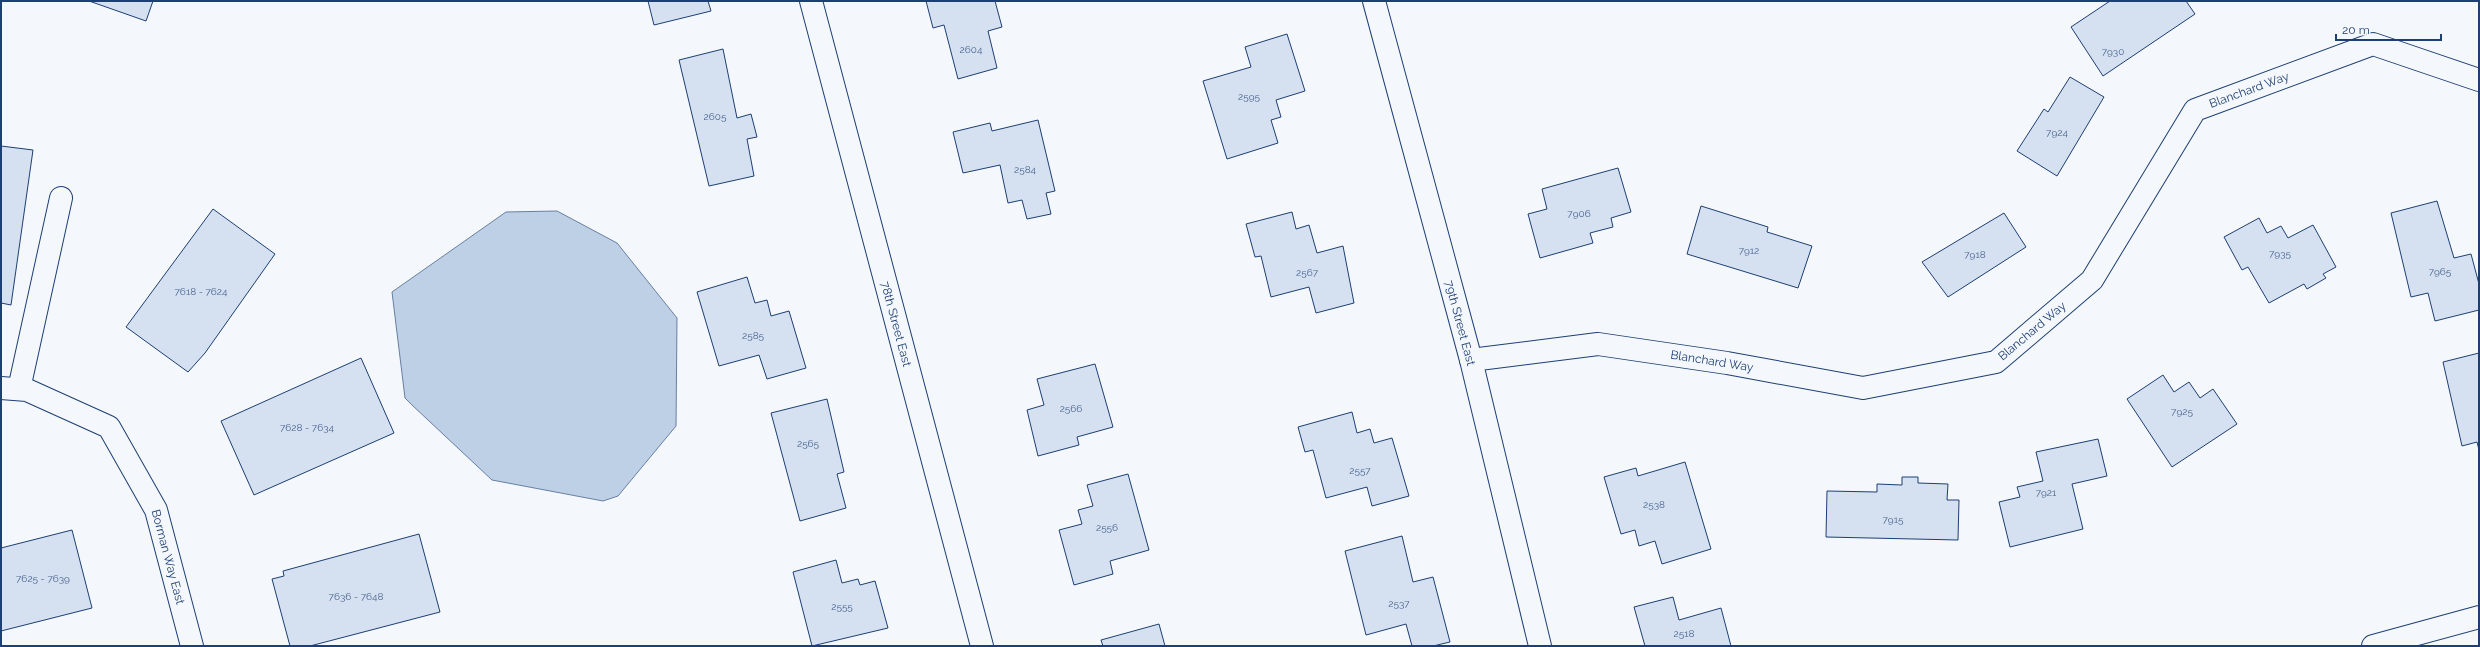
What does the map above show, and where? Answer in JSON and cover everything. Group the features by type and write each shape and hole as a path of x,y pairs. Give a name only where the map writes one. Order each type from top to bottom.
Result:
{"street":[{"name":"78th Street East","path":"811,1 982,646"},
{"name":"79th Street East","path":"1374,1 1471,360 1540,646"},
{"name":"Blanchard Way","path":"1471,360 1598,344 1727,363 1863,388 1996,362 2092,280 2195,110 2373,44 2479,80"},
{"path":"10,389 61,198"},
{"name":"Borman Way East","path":"10,389 27,390 109,427 156,510 192,646"},
{"path":"2373,646 2479,617"}],"water":[{"path":"557,211 617,243 677,318 676,426 618,496 603,501 492,480 405,398 392,292 506,212"}],"building":[{"path":"89,1 153,1 146,21"},
{"path":"648,1 708,1 711,11 654,25"},
{"path":"926,1 995,1 1002,27 988,31 997,68 958,79 944,25 933,28"},
{"path":"2110,1 2186,1 2195,14 2103,76 2071,27"},
{"path":"1287,34 1305,91 1276,100 1281,117 1271,120 1278,143 1227,159 1203,81 1251,67 1245,47"},
{"path":"723,49 737,118 751,114 757,137 747,139 754,176 709,186 679,60"},
{"path":"2070,77 2104,97 2057,176 2017,151 2044,109 2048,112"},
{"path":"1038,120 1055,191 1046,193 1051,214 1027,219 1022,200 1008,203 1000,165 963,173 953,132 990,123 992,131"},
{"path":"1,146 33,150 11,305 1,303"},
{"path":"1618,168 1631,212 1611,218 1613,227 1590,233 1593,243 1540,258 1528,214 1547,209 1542,189"},
{"path":"2437,201 2454,258 2471,254 2479,284 2479,310 2435,321 2428,293 2411,297 2391,213"},
{"path":"1701,206 1768,227 1767,232 1812,246 1798,288 1687,254"},
{"path":"213,209 275,254 205,353 188,372 126,327"},
{"path":"1292,212 1296,229 1309,225 1317,253 1343,246 1354,303 1316,313 1309,287 1271,297 1261,256 1255,257 1246,224"},
{"path":"2004,213 2026,247 1948,297 1922,262"},
{"path":"2259,218 2267,233 2281,226 2288,238 2313,225 2336,267 2323,274 2326,278 2307,289 2304,284 2269,303 2248,267 2242,270 2224,237"},
{"path":"747,277 755,303 767,300 771,316 789,311 806,368 767,379 759,355 719,366 697,292"},
{"path":"2479,353 2479,450 2477,442 2462,446 2443,362"},
{"path":"361,358 394,433 254,495 221,421"},
{"path":"1095,364 1113,427 1077,437 1079,445 1038,456 1027,410 1044,405 1037,379"},
{"path":"2163,375 2174,392 2189,382 2200,398 2213,389 2237,424 2172,467 2127,399"},
{"path":"827,399 844,472 837,474 846,508 800,521 771,413"},
{"path":"1352,412 1357,433 1370,429 1374,443 1392,438 1409,496 1372,506 1367,487 1326,498 1313,450 1305,452 1298,427"},
{"path":"2098,439 2107,476 2072,484 2083,529 2010,547 1999,502 2020,497 2017,487 2043,481 2036,452"},
{"path":"1685,462 1711,549 1662,564 1655,541 1639,546 1635,530 1621,534 1604,477 1636,468 1638,476"},
{"path":"1128,474 1149,550 1110,561 1113,574 1074,585 1059,530 1082,524 1078,510 1093,506 1087,485"},
{"path":"1902,477 1918,477 1918,483 1948,484 1947,500 1959,500 1958,540 1826,537 1827,491 1877,492 1877,484 1902,485"},
{"path":"72,530 92,608 1,631 1,548"},
{"path":"419,534 440,612 310,646 290,646 272,579 284,576 283,571"},
{"path":"1402,536 1413,582 1433,577 1450,642 1433,646 1412,646 1406,624 1366,635 1345,551"},
{"path":"836,560 842,583 858,579 860,585 875,581 888,628 812,646 793,572"},
{"path":"1673,597 1679,620 1721,608 1731,646 1645,646 1634,607"},
{"path":"1159,624 1165,646 1103,646 1101,640"}]}
